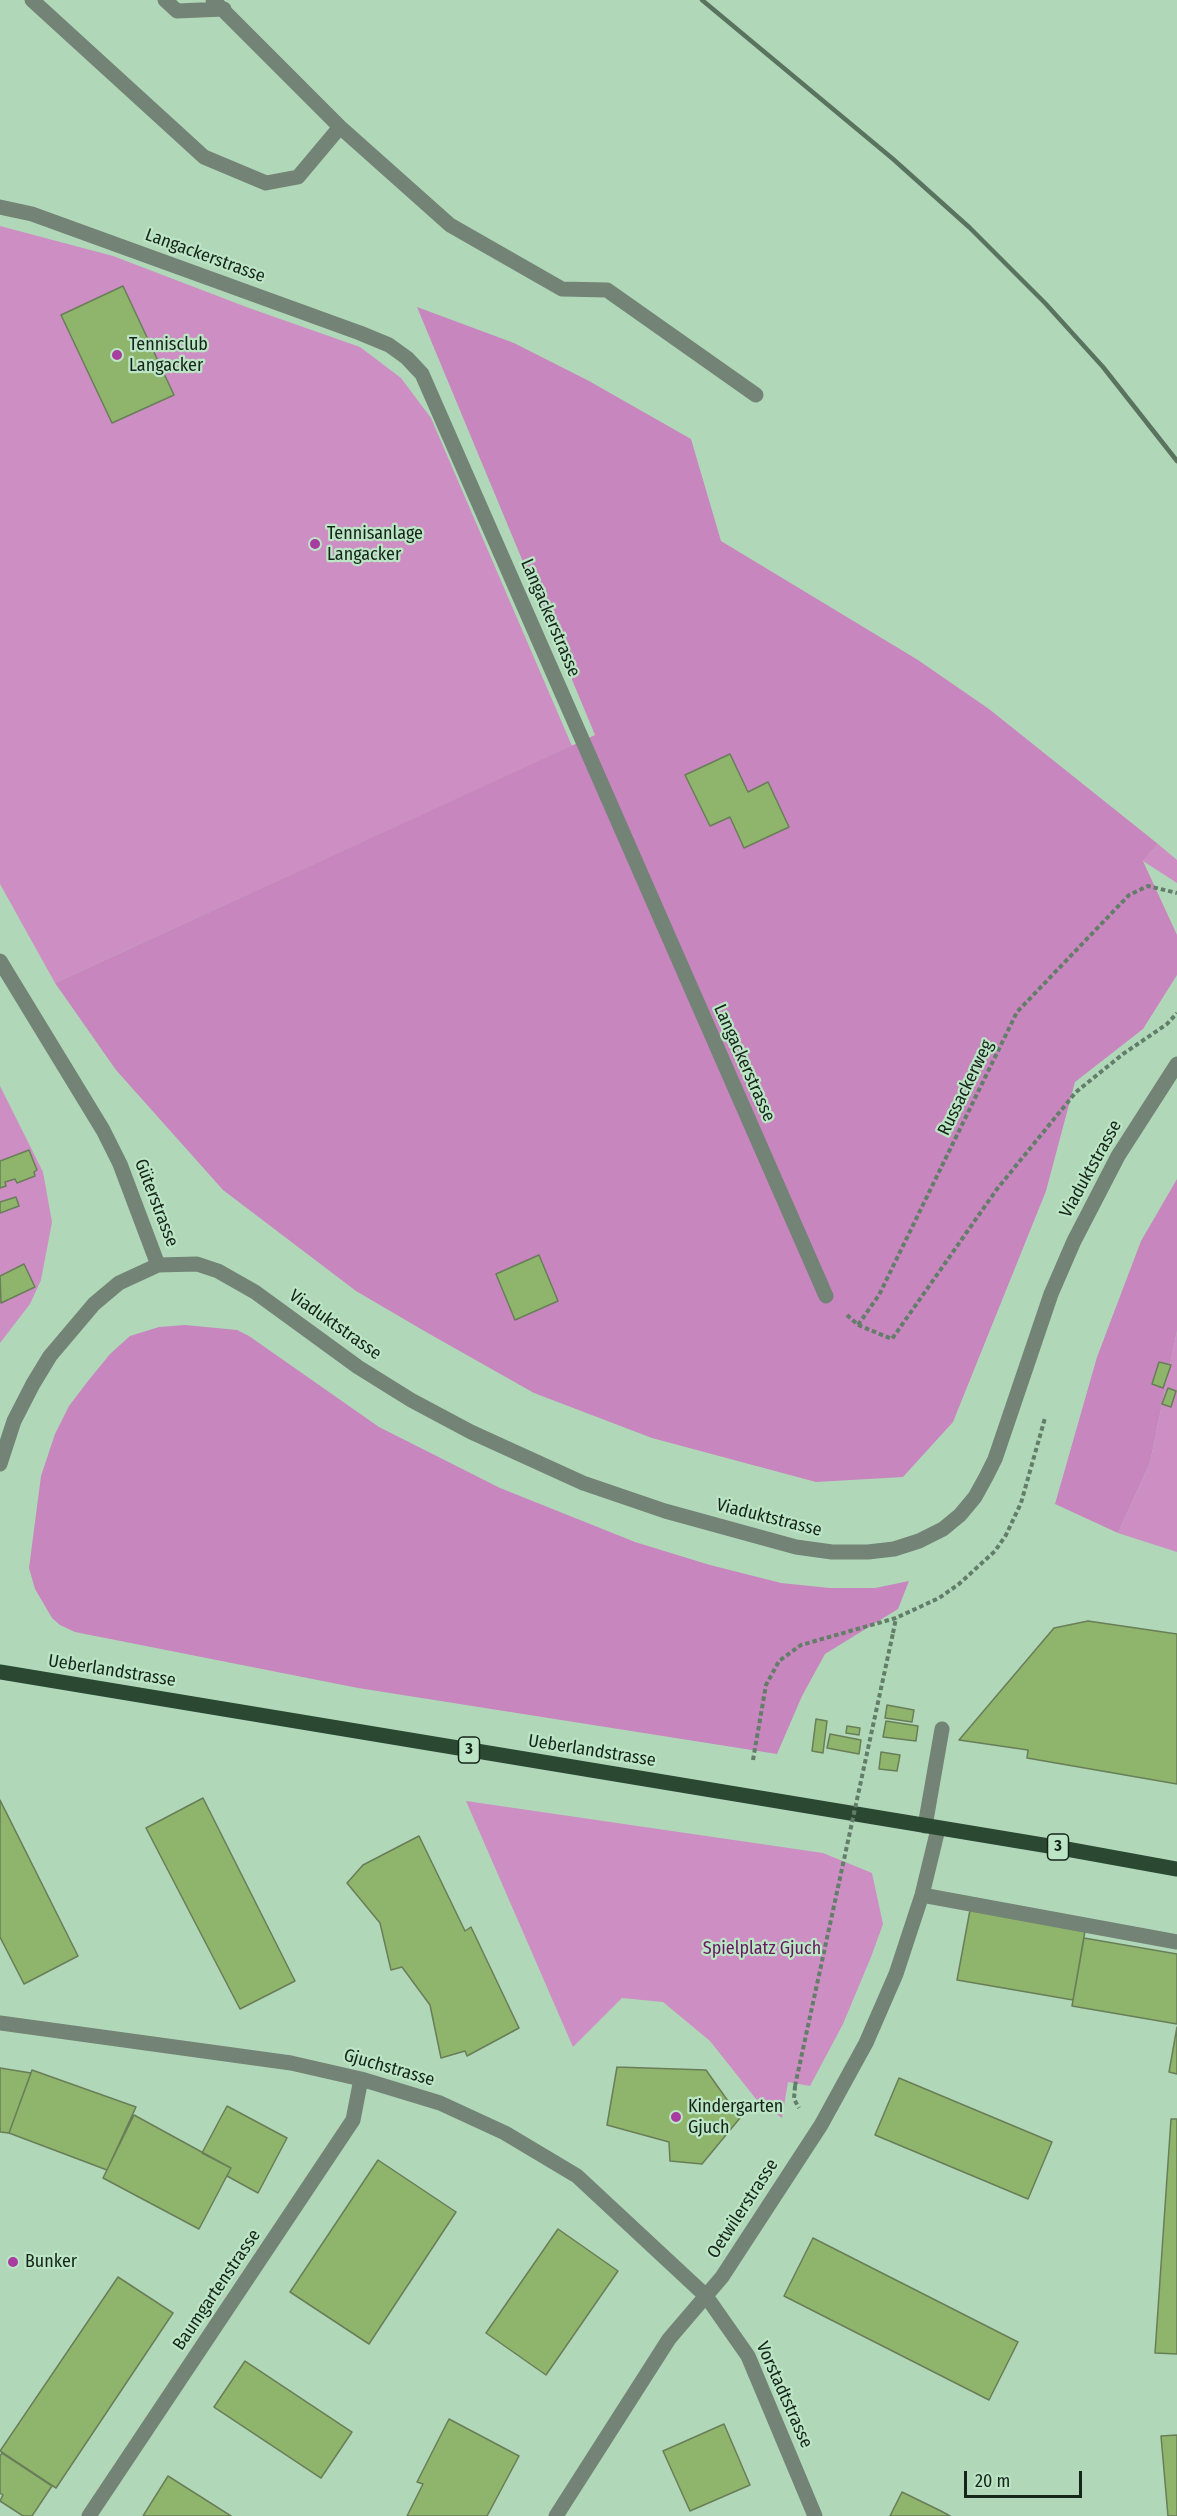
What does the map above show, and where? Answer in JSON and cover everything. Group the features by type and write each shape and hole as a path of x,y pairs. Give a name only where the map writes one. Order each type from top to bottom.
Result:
{"main road":[{"name":"Ueberlandstrasse","path":"0,1672 1177,1869"}],"street":[{"path":"32,0 204,157 266,183 298,177 340,127"},
{"path":"165,0 177,11 219,5 340,127 450,225 562,289 607,290 756,395"},
{"name":"Langackerstrasse","path":"0,207 32,214 360,333 389,345 407,358 422,374 826,1296"},
{"name":"Güterstrasse","path":"0,961 103,1130 120,1164 159,1265 119,1283 72,1327 33,1384 14,1421 0,1464"},
{"name":"Viaduktstrasse","path":"159,1265 197,1264 218,1271 255,1292 313,1335 411,1400 482,1437 583,1483 665,1511 796,1547 832,1552 894,1549 920,1541 943,1528 960,1515 975,1497 995,1459 1035,1336 1074,1241 1118,1156 1177,1064"},
{"name":"Oetwilerstrasse","path":"556,2516 669,2339 722,2277 821,2126 866,2043 897,1974 922,1895 932,1828 942,1729"},
{"path":"922,1895 1177,1942"},
{"name":"Gjuchstrasse","path":"0,2023 291,2063 361,2079 440,2103 505,2133 577,2176 706,2296"},
{"name":"Baumgartenstrasse","path":"89,2516 353,2120 361,2079"},
{"name":"Vorstadtstrasse","path":"706,2296 748,2356 815,2516"}],"path":[{"name":"Russackerweg","path":"858,1324 879,1295 1017,1012 1129,895 1148,886 1177,893"},
{"path":"826,1296 858,1324 892,1339 997,1189 1076,1092 1123,1054 1167,1024 1177,1013"},
{"path":"753,1760 766,1685 779,1661 801,1646 896,1618 939,1598 959,1584 995,1551 1006,1535 1021,1503 1046,1418"},
{"path":"795,2086 896,1618"}],"green space":[{"name":"Tennisanlage Langacker","path":"0,226 113,256 360,347 401,378 431,418 572,746 55,983 0,884"},
{"path":"1158,844 1177,860 1177,883 1143,861"},
{"path":"0,1086 43,1172 52,1222 41,1280 30,1304 0,1343"},
{"path":"1177,1331 1177,1552 1118,1533 1150,1463"},
{"name":"Spielplatz Gjuch","path":"466,1801 823,1853 872,1873 883,1924 871,1957 843,2024 810,2086 788,2082 782,2118 756,2099 710,2041 663,2002 622,1998 573,2047"}],"shaded area":[{"path":"417,307 514,343 589,381 691,439 721,541 918,660 989,709 1158,844 1143,861 1177,935 1177,975 1143,1029 1075,1082 1046,1191 953,1422 903,1477 816,1482 652,1438 534,1393 426,1332 356,1291 223,1190 116,1070 55,983 595,735"},
{"path":"1177,1179 1177,1331 1150,1463 1118,1533 1055,1504 1097,1357 1141,1241"},
{"path":"185,1325 237,1330 249,1336 379,1427 500,1488 635,1542 710,1565 781,1583 830,1588 875,1588 909,1581 898,1609 825,1654 802,1696 777,1754 358,1688 75,1632 60,1625 52,1618 35,1589 29,1568 41,1476 55,1434 69,1406 88,1381 110,1354 130,1336 159,1327"}],"building":[{"name":"Tennisclub Langacker","path":"123,286 174,395 112,423 61,315"},
{"path":"730,754 748,792 768,782 789,827 744,848 730,817 710,826 685,775"},
{"path":"29,1150 37,1170 34,1172 35,1176 17,1183 15,1179 5,1182 6,1186 0,1188 0,1161"},
{"path":"16,1197 19,1206 0,1213 0,1202"},
{"path":"539,1255 558,1301 515,1320 496,1274"},
{"path":"24,1264 35,1287 1,1303 0,1276"},
{"path":"1159,1362 1171,1365 1163,1388 1152,1384"},
{"path":"1168,1388 1176,1391 1171,1407 1162,1404"},
{"path":"1088,1621 1177,1634 1177,1784 1027,1758 1028,1750 959,1740 1054,1628"},
{"path":"887,1705 914,1710 912,1722 885,1718"},
{"path":"816,1719 827,1721 823,1753 812,1751"},
{"path":"886,1721 918,1726 916,1741 883,1737"},
{"path":"847,1726 860,1728 859,1735 846,1733"},
{"path":"830,1734 861,1740 859,1754 827,1748"},
{"path":"881,1752 900,1755 897,1771 879,1769"},
{"path":"203,1798 295,1981 240,2009 146,1828"},
{"path":"0,1800 78,1956 24,1984 0,1937"},
{"path":"419,1836 465,1931 471,1927 519,2028 467,2056 465,2051 441,2058 430,2005 402,1967 391,1970 380,1923 347,1883 363,1865"},
{"path":"970,1910 1085,1931 1073,2000 957,1980"},
{"path":"1084,1938 1177,1954 1177,2024 1072,2006"},
{"path":"1177,2027 1177,2074 1169,2072"},
{"path":"617,2067 706,2070 740,2118 702,2164 670,2161 669,2142 607,2125"},
{"path":"0,2068 31,2073 9,2133 0,2132"},
{"path":"32,2070 136,2107 107,2170 9,2133"},
{"path":"899,2078 1052,2142 1028,2199 875,2135"},
{"path":"227,2106 287,2138 258,2193 227,2176 231,2168 202,2153"},
{"path":"134,2115 231,2168 199,2229 103,2178"},
{"path":"1171,2119 1177,2119 1177,2354 1155,2353"},
{"path":"378,2160 456,2212 369,2344 290,2292"},
{"path":"558,2229 618,2271 546,2375 486,2333"},
{"path":"813,2238 1018,2342 989,2400 784,2296"},
{"path":"118,2277 173,2313 56,2488 0,2451"},
{"path":"245,2361 352,2432 321,2478 214,2407"},
{"path":"449,2419 519,2456 487,2516 407,2516 423,2484 417,2482"},
{"path":"724,2424 750,2485 690,2511 663,2451"},
{"path":"1177,2435 1177,2516 1168,2516 1161,2436"},
{"path":"2,2453 52,2486 32,2516 23,2516 0,2501 3,2495 0,2493 0,2456"},
{"path":"168,2476 231,2516 143,2516"},
{"path":"902,2492 941,2511 950,2516 890,2516"}],"railway":[{"path":"702,0 893,159 970,228 1045,303 1103,367 1177,461"}],"place":[{"name":"Tennisclub Langacker","path":"117,355"},
{"name":"Tennisanlage Langacker","path":"315,544"},
{"name":"Kindergarten Gjuch","path":"676,2117"},
{"name":"Bunker","path":"13,2262"}]}
